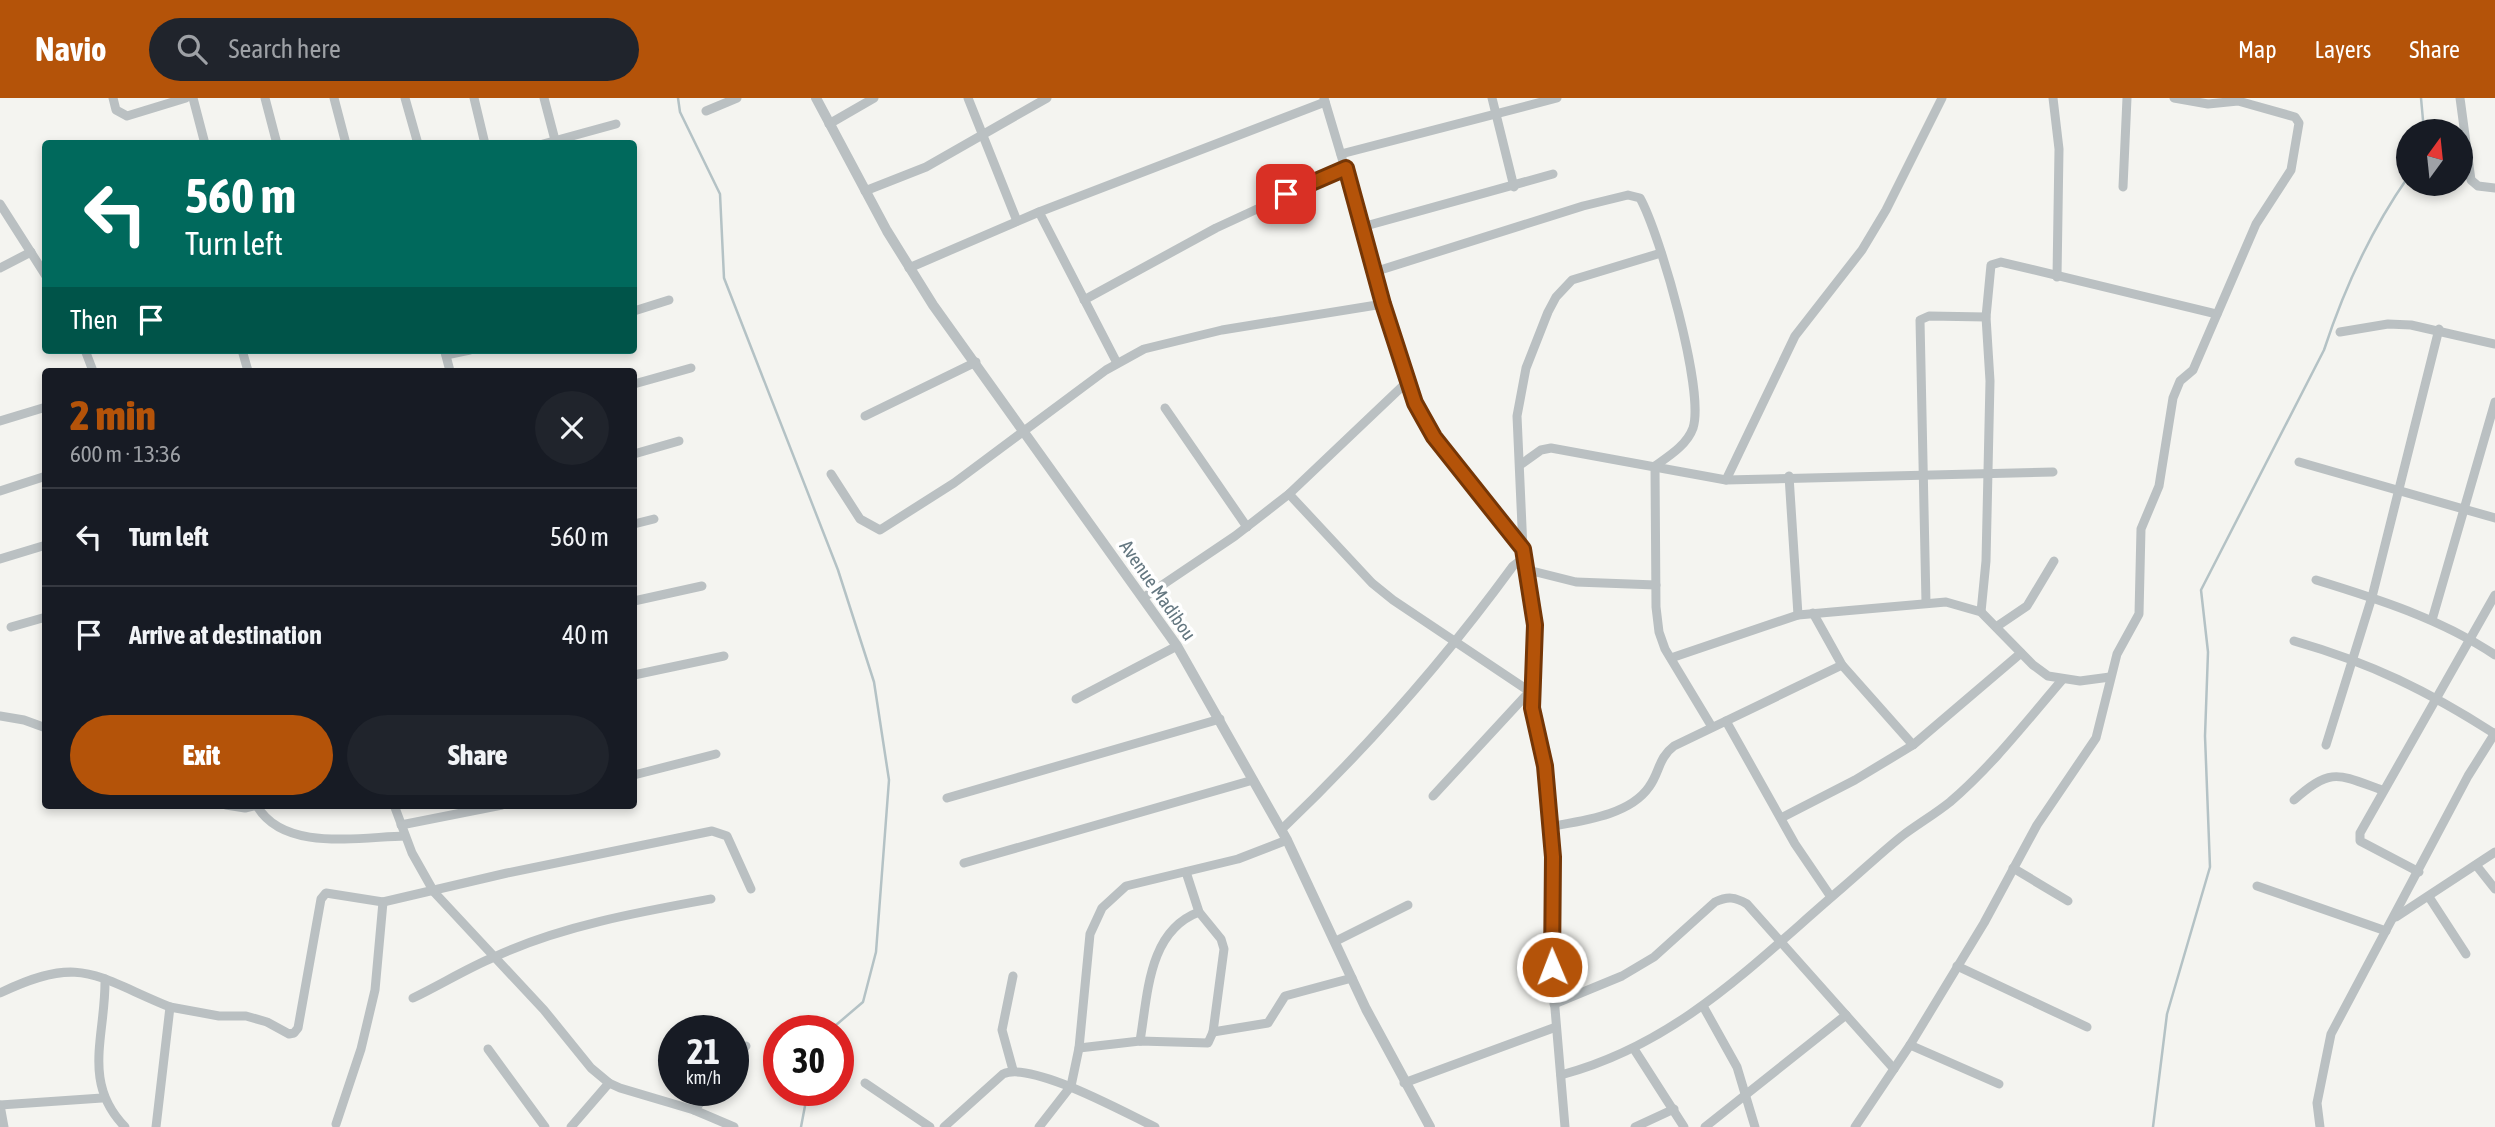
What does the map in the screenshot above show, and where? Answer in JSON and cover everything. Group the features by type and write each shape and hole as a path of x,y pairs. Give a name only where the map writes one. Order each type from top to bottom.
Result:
{"street":[{"path":"113,98 116,110 127,116 186,98"},
{"path":"193,98 204,140"},
{"path":"265,98 276,140"},
{"path":"334,98 345,140"},
{"path":"405,98 417,140"},
{"path":"474,98 484,140"},
{"path":"544,98 555,140 615,124"},
{"path":"706,111 737,98"},
{"name":"Avenue Madibou","path":"816,98 909,268 1177,646 1287,840 1404,1083 1430,1127"},
{"path":"829,124 874,98"},
{"path":"968,98 1017,221"},
{"path":"865,191 926,167 1047,98"},
{"path":"1492,98 1514,187"},
{"path":"1341,154 1557,98"},
{"path":"1726,480 1795,336 1862,250 1886,210 1942,98"},
{"path":"2053,98 2059,149 2057,277"},
{"path":"2123,187 2127,98"},
{"path":"1855,1127 1910,1045 2060,788 2096,738 2117,654 2139,614 2141,529 2159,486 2173,398 2180,382 2193,370 2256,224 2291,170 2299,123 2295,117 2238,100 2208,104 2174,98"},
{"path":"2460,98 2471,180 2478,186 2495,188"},
{"path":"909,268 1039,212 1324,100 1346,168 1383,304 1415,403 1434,437 1524,553"},
{"path":"1084,300 1216,228 1346,168"},
{"path":"1362,227 1553,174"},
{"path":"1374,272 1628,195 1640,198 1661,253 1688,357 1695,416 1686,440 1655,466"},
{"path":"0,204 42,270"},
{"path":"1039,212 1117,363"},
{"path":"0,268 31,252"},
{"path":"1565,1127 1554,1004 1554,881 1545,766 1535,725 1531,692 1535,625 1524,553 1517,416 1520,393 1533,346 1556,297 1572,280 1661,253"},
{"path":"1981,612 1986,579 1990,382 1986,317 1991,265 1996,262 2217,314"},
{"path":"637,310 669,300"},
{"path":"831,474 860,519 880,530 917,508 1117,363 1173,340 1383,304"},
{"path":"1926,603 1920,320 1929,316 1986,317"},
{"path":"2340,332 2388,324 2439,329 2495,344"},
{"path":"2326,745 2372,597 2439,329"},
{"path":"865,416 976,362"},
{"path":"637,383 691,368"},
{"path":"1143,598 1247,527 1289,494 1408,381"},
{"path":"2432,621 2495,402"},
{"path":"0,421 42,408"},
{"path":"1165,408 1247,527"},
{"path":"637,453 679,441"},
{"path":"1520,464 1541,450 1551,448 1726,480 1789,476 2053,472"},
{"path":"2299,462 2495,518"},
{"path":"1655,466 1659,632 1671,658 1712,727"},
{"path":"1789,476 1798,615"},
{"path":"0,491 42,477"},
{"path":"1289,494 1372,583 1455,643 1531,692"},
{"path":"637,523 654,519"},
{"path":"0,559 42,546"},
{"path":"1281,830 1359,756 1416,684 1455,643 1524,553"},
{"path":"1997,627 2027,606 2053,561"},
{"path":"1528,570 1576,582 1656,585"},
{"path":"2316,580 2372,597 2432,621 2471,639 2495,655"},
{"path":"637,600 702,586"},
{"path":"2419,872 2360,841 2364,821 2495,595"},
{"path":"1671,658 1813,612 1926,603 1963,604 1981,612 2048,676 2080,681 2110,677"},
{"path":"1813,612 1842,665 1913,745"},
{"path":"11,628 42,618"},
{"path":"2294,641 2352,658 2437,697 2495,734 2468,776 2395,918 2331,1034 2317,1103 2320,1127"},
{"path":"1076,699 1177,646"},
{"path":"1781,818 1855,780 1913,745 2021,653"},
{"path":"637,674 724,656"},
{"path":"1548,827 1606,814 1642,795 1651,786 1664,753 1842,665"},
{"path":"1561,1075 1595,1066 1634,1049 1703,1006 1738,980 1780,940 1903,835 1949,803 2013,738 2062,680"},
{"path":"1433,796 1531,692"},
{"path":"0,716 42,727"},
{"path":"947,799 1220,719"},
{"path":"1726,721 1781,818 1831,897"},
{"path":"637,774 716,754"},
{"path":"2294,800 2314,782 2333,775 2382,790"},
{"path":"964,863 1253,780"},
{"path":"261,809 272,825 297,834 405,836"},
{"path":"395,809 421,872 434,892 496,956 592,1068 609,1083 694,1110 734,1127"},
{"path":"401,825 482,809"},
{"path":"0,993 34,978 76,970 105,979 170,1007 219,1016 246,1016 267,1022 289,1034 298,1028 322,896 326,893 383,902 507,873 712,831 727,836 751,889"},
{"path":"1039,1127 1065,1098 1071,1086 1079,1048 1093,921 1102,908 1126,886 1238,859 1287,840"},
{"path":"2395,918 2495,852"},
{"path":"2476,865 2495,889"},
{"path":"2013,868 2068,901"},
{"path":"1079,1048 1140,1041 1203,1045 1208,1043 1213,1032 1224,949 1221,939 1199,912 1186,872"},
{"path":"2257,886 2386,931"},
{"path":"1554,1004 1622,976 1654,957 1715,902 1727,897 1747,904 1895,1069"},
{"path":"2429,897 2466,954"},
{"path":"412,998 496,956 609,920 711,900"},
{"path":"337,1124 361,1049 375,990 383,902"},
{"path":"1336,941 1408,905"},
{"path":"1140,1041 1150,988 1165,937 1181,918 1199,912"},
{"path":"1957,967 2087,1027"},
{"path":"1013,976 1002,1030 1013,1070"},
{"path":"1213,1032 1268,1023 1285,996 1352,978"},
{"path":"105,979 106,1008 99,1062 102,1098 125,1127"},
{"path":"1703,1006 1727,1044 1755,1127"},
{"path":"156,1127 170,1007"},
{"path":"1705,1127 1846,1015"},
{"path":"1404,1083 1556,1027"},
{"path":"1910,1045 1998,1084"},
{"path":"488,1049 545,1127"},
{"path":"1634,1049 1684,1127"},
{"path":"944,1127 1003,1074 1013,1070 1071,1086 1155,1127"},
{"path":"571,1127 609,1083"},
{"path":"865,1083 930,1127"},
{"path":"4,1127 0,1105 102,1098"},
{"path":"694,1110 697,1106"},
{"path":"1635,1127 1674,1109"}],"waterway":[{"path":"678,98 680,112 720,194 724,278 838,570 874,682 889,780 876,952 863,1002 848,1015"},
{"path":"2421,98 2423,119"},
{"path":"2153,1127 2167,1014 2210,867 2205,736 2208,652 2201,590 2324,350 2360,260 2396,196"},
{"path":"801,1127 805,1106"}],"route":[{"path":"1286,194 1346,168 1383,304 1415,403 1434,437 1523,549 1535,625 1532,708 1545,766 1545,793 1553,857 1552,967"}]}
